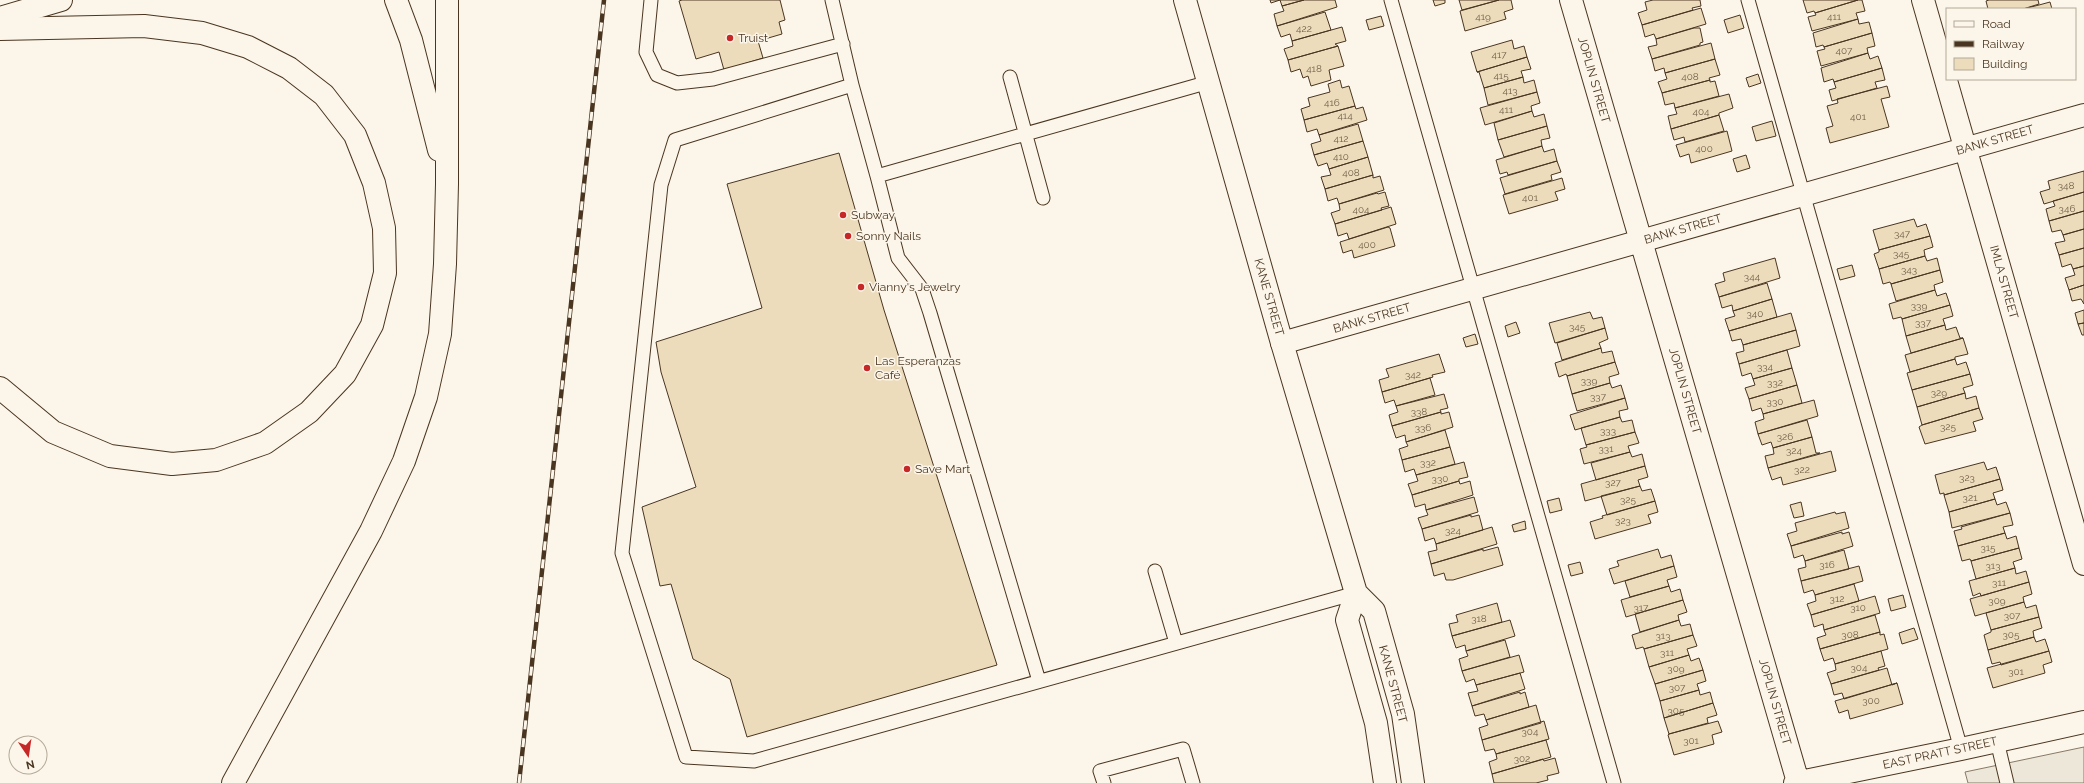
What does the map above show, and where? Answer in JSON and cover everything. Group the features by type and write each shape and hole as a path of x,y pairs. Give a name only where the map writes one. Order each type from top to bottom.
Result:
{"main road":[{"path":"0,18 61,0"},
{"path":"396,0 411,40 448,184"},
{"path":"233,783 371,531 404,461 426,397 440,334 448,184 447,0"},
{"name":"KANE STREET","path":"1185,0 1282,344 1356,593 1374,611 1402,714 1413,783"},
{"name":"JOPLIN STREET","path":"1571,0 1797,783"},
{"name":"IMLA STREET","path":"1923,0 1946,79"},
{"path":"0,29 144,26 202,33 248,47 290,68 324,95 355,135 374,183 384,228 385,273 372,325 344,374 309,412 265,443 216,460 172,464 110,456 53,432 0,388"},
{"name":"IMLA STREET","path":"1946,80 2084,564"},
{"name":"BANK STREET","path":"1282,344 2084,114"},
{"path":"1356,593 1347,620 1376,723 1385,783"},
{"name":"EAST PRATT STREET","path":"1797,783 1961,750 2084,722"}],"lane":[{"path":"651,0 646,52 657,75 677,83 713,79 843,44"},
{"path":"832,0 852,85 898,258 922,289 1039,681"},
{"path":"1391,0 1614,783"},
{"path":"1748,0 1802,195 1961,750"},
{"path":"1010,77 1043,198"},
{"path":"877,176 1209,82"},
{"path":"852,85 675,140 661,185 622,553 686,757 754,760 1356,593"},
{"path":"1155,571 1176,643"},
{"path":"1997,741 2007,783"},
{"path":"1104,783 1100,771 1183,749 1193,783"}],"shaded area":[{"path":"2084,747 2084,783 1968,783 1965,772"}],"building":[{"name":"Truist","path":"780,0 785,20 779,22 782,34 758,41 763,58 724,70 719,52 696,59 679,1"},
{"path":"1270,0 1280,0 1271,3"},
{"path":"1280,0 1304,0 1282,6"},
{"path":"1304,0 1335,0 1337,7 1277,26 1274,14 1284,11 1282,6"},
{"path":"1433,0 1445,0 1445,3 1435,6"},
{"path":"1459,0 1499,0 1462,10"},
{"path":"1499,0 1511,0 1513,9 1504,12 1506,19 1465,31 1460,11"},
{"path":"1653,0 1700,0 1701,6 1692,8 1693,10 1642,25 1638,13 1647,10 1645,2"},
{"path":"1803,0 1858,0 1815,13 1814,11 1807,13"},
{"path":"1862,0 1865,11 1856,13 1858,19 1812,31 1808,17 1816,15 1815,13"},
{"path":"2038,0 2039,4 2026,8 1988,8 1986,1"},
{"path":"2050,2 2052,8 2027,8"},
{"path":"1701,8 1706,24 1656,39 1654,34 1645,37 1642,25"},
{"path":"1325,12 1331,30 1292,41 1290,34 1281,37 1277,26"},
{"path":"1740,15 1744,28 1728,33 1724,20"},
{"path":"1381,16 1384,26 1369,30 1366,20"},
{"path":"1858,19 1859,24 1869,22 1872,33 1824,47 1823,45 1816,47 1813,33"},
{"path":"1342,27 1346,41 1335,44 1338,46 1288,60 1284,49 1293,46 1292,41"},
{"path":"1694,28 1700,28 1703,42 1700,43 1700,45 1652,59 1648,47 1657,45 1656,39"},
{"path":"1872,33 1875,46 1867,48 1868,53 1821,66 1817,51 1825,49 1824,47"},
{"path":"1512,40 1514,49 1524,46 1527,57 1477,72 1471,52"},
{"path":"1711,43 1715,59 1665,73 1664,68 1655,71 1652,59"},
{"path":"1338,46 1344,66 1329,70 1331,80 1311,86 1308,76 1303,78 1300,69 1291,72 1288,60"},
{"path":"1868,53 1870,59 1878,56 1882,68 1834,82 1833,79 1824,82 1821,68"},
{"path":"1527,57 1531,69 1521,71 1523,77 1484,88 1479,72 1477,72"},
{"path":"1715,59 1720,75 1709,78 1710,80 1662,93 1658,82 1667,79 1665,73"},
{"path":"1882,68 1885,80 1875,82 1877,88 1832,101 1829,90 1836,88 1834,82"},
{"path":"1758,74 1761,83 1749,87 1746,78"},
{"path":"1523,77 1524,83 1534,80 1537,92 1488,105 1484,88"},
{"path":"1340,80 1342,88 1349,86 1355,106 1304,120 1301,109 1310,106 1308,98 1330,92 1328,84"},
{"path":"1710,80 1710,82 1715,81 1719,96 1675,108 1674,103 1665,105 1662,93"},
{"path":"1887,86 1890,97 1881,99 1889,127 1830,143 1826,128 1833,126 1827,106 1838,103 1837,99"},
{"path":"1537,92 1540,103 1531,106 1532,111 1485,125 1480,108"},
{"path":"1729,94 1733,108 1719,113 1719,115 1671,129 1668,116 1677,114 1675,108"},
{"path":"1355,106 1356,109 1363,107 1367,120 1319,135 1317,129 1307,132 1304,120"},
{"path":"1532,111 1534,117 1544,114 1547,126 1498,140 1494,123"},
{"path":"1719,115 1724,131 1685,142 1684,137 1674,140 1671,129"},
{"path":"1772,121 1776,136 1756,141 1752,127"},
{"path":"1358,124 1363,141 1314,155 1311,144 1321,141 1319,135"},
{"path":"1547,126 1550,138 1541,140 1542,146 1504,157 1498,140"},
{"path":"1727,131 1732,151 1691,163 1689,154 1680,157 1676,145"},
{"path":"1363,141 1368,157 1329,169 1327,163 1318,166 1314,155"},
{"path":"1542,146 1544,152 1554,149 1557,161 1508,175 1507,172 1500,174 1496,160"},
{"path":"839,153 884,310 997,665 747,737 730,679 693,659 671,584 660,586 642,507 696,487 661,372 656,342 762,308 727,184"},
{"path":"1746,155 1750,168 1737,172 1733,159"},
{"path":"1368,157 1373,175 1325,189 1321,177 1331,175 1329,169"},
{"path":"1557,161 1561,172 1551,175 1552,180 1505,194 1500,178"},
{"path":"2084,171 2084,192 2044,204 2040,192 2050,189 2048,181"},
{"path":"1373,175 1373,178 1380,176 1384,190 1339,204 1337,198 1328,201 1325,189"},
{"path":"1562,178 1565,189 1555,192 1558,200 1509,214 1503,195"},
{"path":"1385,192 1389,206 1381,208 1382,210 1335,224 1331,213 1340,210 1339,204"},
{"path":"2084,192 2084,211 2049,221 2046,209 2055,206 2053,201"},
{"path":"1391,207 1396,224 1349,239 1347,233 1338,236 1335,224"},
{"path":"2084,211 2084,229 2063,235 2061,230 2052,232 2049,221"},
{"path":"1914,219 1917,227 1926,224 1930,236 1879,250 1873,230"},
{"path":"1388,227 1390,228 1395,246 1354,258 1352,250 1343,253 1340,242"},
{"path":"2084,229 2084,248 2059,255 2055,243 2065,241 2063,235"},
{"path":"1930,236 1933,247 1924,250 1925,256 1879,269 1874,254 1879,252 1879,250"},
{"path":"2084,248 2084,266 2073,269 2071,264 2062,267 2059,255"},
{"path":"1925,256 1927,261 1937,258 1940,270 1891,284 1890,282 1883,284 1879,269"},
{"path":"1775,258 1780,278 1719,297 1715,284 1725,281 1723,273"},
{"path":"1852,265 1855,276 1840,280 1837,269"},
{"path":"2084,266 2084,285 2069,290 2065,278 2075,275 2073,269"},
{"path":"1940,270 1943,282 1934,285 1935,290 1896,301 1891,284"},
{"path":"1767,283 1772,299 1733,311 1732,305 1722,308 1719,297"},
{"path":"2084,285 2084,304 2081,299 2072,301 2069,290"},
{"path":"1935,290 1937,296 1946,293 1950,305 1902,319 1901,317 1893,319 1889,304"},
{"path":"1772,299 1777,317 1729,331 1725,319 1735,316 1733,311"},
{"path":"1950,305 1953,316 1943,319 1945,325 1906,336 1902,319"},
{"path":"2084,310 2084,323 2078,324 2075,313"},
{"path":"1590,312 1593,319 1602,317 1605,328 1555,343 1549,323"},
{"path":"1791,313 1796,330 1743,345 1741,339 1732,341 1729,331"},
{"path":"1516,322 1520,333 1508,337 1505,326"},
{"path":"2084,323 2084,335 2082,335 2078,324"},
{"path":"1945,325 1946,330 1956,327 1960,338 1963,338 1911,353 1906,336"},
{"path":"1605,328 1608,339 1599,343 1601,348 1562,360 1557,343"},
{"path":"1796,330 1800,346 1739,364 1736,353 1744,351 1743,345"},
{"path":"1475,334 1478,344 1466,347 1463,338"},
{"path":"1963,338 1968,354 1910,372 1905,355"},
{"path":"1601,348 1602,353 1612,351 1615,362 1559,377 1555,363"},
{"path":"1787,350 1792,368 1753,379 1751,373 1742,376 1739,364"},
{"path":"1439,354 1445,372 1382,392 1379,380 1389,377 1386,369"},
{"path":"1955,359 1957,365 1966,362 1970,374 1912,390 1907,373"},
{"path":"1615,362 1619,374 1609,377 1610,383 1572,394 1567,376"},
{"path":"1792,368 1797,385 1749,399 1745,388 1755,385 1753,379"},
{"path":"1970,374 1973,385 1963,388 1965,393 1917,407 1912,390"},
{"path":"1430,378 1435,395 1396,406 1394,400 1385,403 1382,392"},
{"path":"1610,383 1612,388 1621,385 1625,398 1577,411 1572,394"},
{"path":"1797,385 1802,403 1763,414 1761,408 1752,411 1749,399"},
{"path":"1965,393 1966,399 1976,396 1979,408 1922,425 1917,407"},
{"path":"1444,394 1448,408 1440,410 1441,412 1392,426 1389,415 1398,412 1396,406"},
{"path":"1625,398 1628,409 1619,411 1620,417 1575,430 1570,415"},
{"path":"1814,400 1818,416 1758,434 1755,422 1764,419 1763,414"},
{"path":"1979,408 1983,419 1973,422 1976,431 1925,444 1919,427 1922,425"},
{"path":"1441,412 1441,414 1449,412 1453,427 1406,442 1405,435 1396,438 1392,426"},
{"path":"1620,417 1622,422 1632,420 1635,432 1586,445 1581,428"},
{"path":"1807,420 1812,437 1773,448 1771,442 1762,445 1758,434"},
{"path":"1445,430 1450,447 1402,460 1399,449 1408,446 1406,442"},
{"path":"1635,432 1639,443 1628,446 1630,452 1584,464 1580,449 1587,447 1586,445"},
{"path":"1812,437 1816,453 1820,453 1768,468 1765,456 1774,454 1773,448"},
{"path":"1450,447 1455,464 1416,475 1414,469 1405,472 1402,460"},
{"path":"1831,451 1836,471 1783,485 1781,477 1772,480 1768,468"},
{"path":"1630,452 1632,457 1642,454 1645,466 1596,480 1591,463"},
{"path":"1464,462 1468,477 1412,495 1408,484 1418,481 1416,475"},
{"path":"1984,462 1987,470 1996,467 2000,479 1944,495 1944,493 1940,494 1935,475"},
{"path":"1645,466 1648,477 1638,480 1640,486 1585,501 1581,484"},
{"path":"2000,479 2003,490 1993,493 1995,499 1949,512 1944,495"},
{"path":"1459,481 1460,484 1470,481 1473,495 1426,510 1425,504 1415,507 1412,495"},
{"path":"1640,486 1642,491 1651,489 1655,501 1607,515 1601,496"},
{"path":"1474,497 1478,512 1422,529 1418,518 1428,515 1426,510"},
{"path":"1559,498 1562,510 1550,513 1547,501"},
{"path":"1995,499 1997,505 2006,502 2010,513 1952,528 1949,512"},
{"path":"1655,501 1658,512 1648,515 1651,523 1595,539 1590,522 1603,518 1602,516"},
{"path":"1801,502 1804,516 1794,518 1790,505"},
{"path":"1835,512 1836,514 1845,512 1849,528 1791,546 1787,534 1797,531 1795,523"},
{"path":"2010,513 2013,525 2003,527 2005,533 1958,546 1954,531 1962,529 1961,527"},
{"path":"1471,515 1471,517 1479,515 1483,530 1436,544 1434,538 1425,541 1422,529"},
{"path":"1525,521 1526,529 1514,532 1512,525"},
{"path":"1492,527 1497,544 1431,564 1428,552 1437,550 1436,544"},
{"path":"1842,532 1842,534 1849,532 1853,546 1805,561 1803,555 1794,558 1791,546"},
{"path":"2005,533 2007,539 2016,536 2019,548 1971,561 1970,559 1962,561 1958,546"},
{"path":"1498,547 1503,565 1453,580 1446,580 1444,573 1434,576 1431,564 1483,549 1483,551"},
{"path":"2019,548 2022,559 2013,562 2015,568 1976,579 1971,561"},
{"path":"1658,549 1661,558 1671,555 1674,566 1614,584 1609,569 1619,566 1617,561"},
{"path":"1844,550 1849,569 1801,581 1798,569 1806,567 1805,561"},
{"path":"1580,562 1583,573 1571,576 1568,565"},
{"path":"1674,566 1677,577 1667,580 1669,586 1630,597 1625,581"},
{"path":"1859,566 1863,581 1815,595 1813,590 1804,593 1801,581"},
{"path":"2015,568 2016,574 2026,571 2029,582 1981,596 1980,593 1973,596 1969,581"},
{"path":"2029,582 2032,594 2023,597 2024,602 1975,616 1970,599"},
{"path":"1854,584 1859,601 1811,615 1807,604 1816,601 1815,595"},
{"path":"1669,586 1671,592 1680,589 1683,600 1626,617 1621,600"},
{"path":"1903,595 1906,607 1891,611 1888,599"},
{"path":"1875,596 1880,613 1824,630 1823,624 1814,627 1811,615"},
{"path":"1683,600 1687,612 1678,615 1679,620 1640,632 1635,614"},
{"path":"2024,602 2026,608 2036,605 2039,617 1991,630 1986,613"},
{"path":"1497,603 1502,622 1452,636 1449,624 1458,622 1456,615"},
{"path":"1875,615 1880,632 1820,649 1817,638 1826,635 1824,630"},
{"path":"2039,617 2042,628 2033,631 2034,637 1988,650 1984,635 1991,632 1991,630"},
{"path":"1510,620 1515,636 1466,651 1465,645 1456,648 1452,636"},
{"path":"1679,620 1681,626 1690,624 1693,635 1644,649 1643,647 1636,649 1632,635"},
{"path":"1914,628 1918,639 1902,644 1899,633"},
{"path":"1880,632 1880,635 1884,634 1888,649 1835,664 1833,658 1824,661 1820,649"},
{"path":"1693,635 1697,646 1687,649 1689,655 1649,667 1644,649"},
{"path":"2034,637 2036,642 2045,639 2049,651 2001,665 2000,662 1992,664 1988,650"},
{"path":"1505,640 1510,657 1462,671 1459,659 1468,656 1466,651"},
{"path":"1881,651 1885,666 1878,668 1879,670 1831,684 1827,673 1836,670 1835,664"},
{"path":"2049,651 2052,662 2043,665 2045,673 1993,688 1987,668"},
{"path":"1519,655 1524,672 1476,685 1474,679 1466,682 1462,671"},
{"path":"1689,655 1691,661 1699,658 1703,670 1655,684 1649,667"},
{"path":"1887,668 1892,685 1844,699 1842,693 1834,695 1831,684"},
{"path":"1703,670 1706,681 1697,684 1699,690 1660,701 1655,684"},
{"path":"1520,673 1525,689 1472,706 1468,693 1478,691 1476,685"},
{"path":"1897,683 1903,704 1850,719 1848,710 1839,713 1835,701"},
{"path":"1699,690 1700,695 1710,692 1713,703 1664,718 1660,701"},
{"path":"1520,692 1520,694 1525,692 1529,707 1486,720 1484,714 1475,716 1472,706"},
{"path":"1713,703 1717,715 1707,718 1708,723 1669,734 1664,718"},
{"path":"1536,705 1541,723 1482,740 1479,728 1488,725 1486,720"},
{"path":"1544,721 1549,739 1496,754 1494,749 1485,751 1482,740"},
{"path":"1718,721 1722,732 1712,735 1714,744 1674,755 1668,735 1669,734"},
{"path":"1546,740 1551,757 1492,774 1489,762 1497,759 1496,754"},
{"path":"1555,758 1559,773 1547,776 1548,780 1536,783 1494,783 1492,774 1543,759 1544,761"}],"railway":[{"path":"519,783 604,0"}],"place":[{"name":"Truist","path":"730,38"},
{"name":"Subway","path":"843,215"},
{"name":"Sonny Nails","path":"848,236"},
{"name":"Vianny's Jewelry","path":"861,287"},
{"name":"Las Esperanzas Café","path":"867,368"},
{"name":"Save Mart","path":"907,469"}]}
